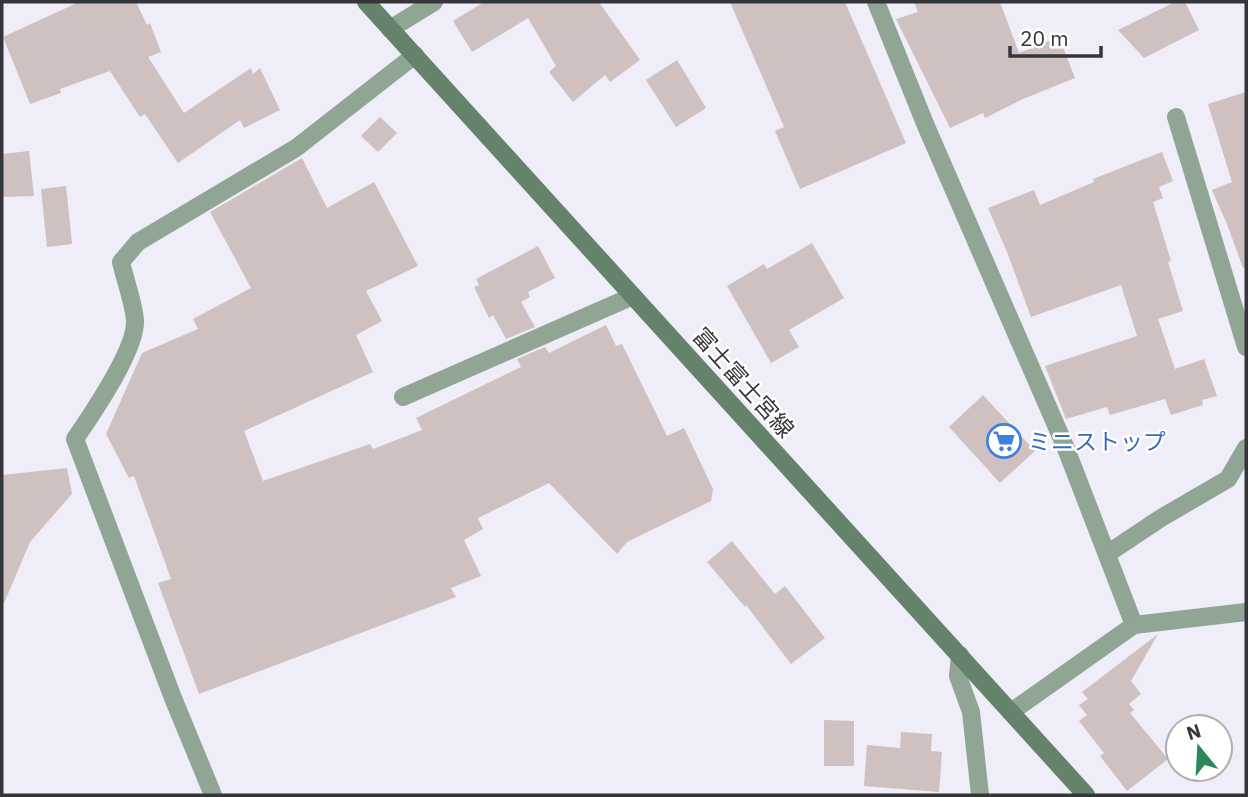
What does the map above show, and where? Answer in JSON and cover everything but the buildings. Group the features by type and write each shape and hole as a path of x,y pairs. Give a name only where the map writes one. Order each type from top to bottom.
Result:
{"main road":[{"name":"富士富士宮線","path":"366,2 1086,795"}],"street":[{"path":"390,29 434,2"},
{"path":"876,2 941,162 1065,446 1134,625"},
{"path":"213,795 173,698 75,439 104,396 131,341 135,321 121,262 138,242 296,148 415,55"},
{"path":"1176,117 1246,347"},
{"path":"403,397 633,296"},
{"path":"1107,554 1161,518 1228,479 1246,448"},
{"path":"1011,712 1134,625 1246,612"},
{"path":"960,655 958,676 971,712 980,795"}],"place":[{"name":"ミニストップ","path":"1004,441"}]}
